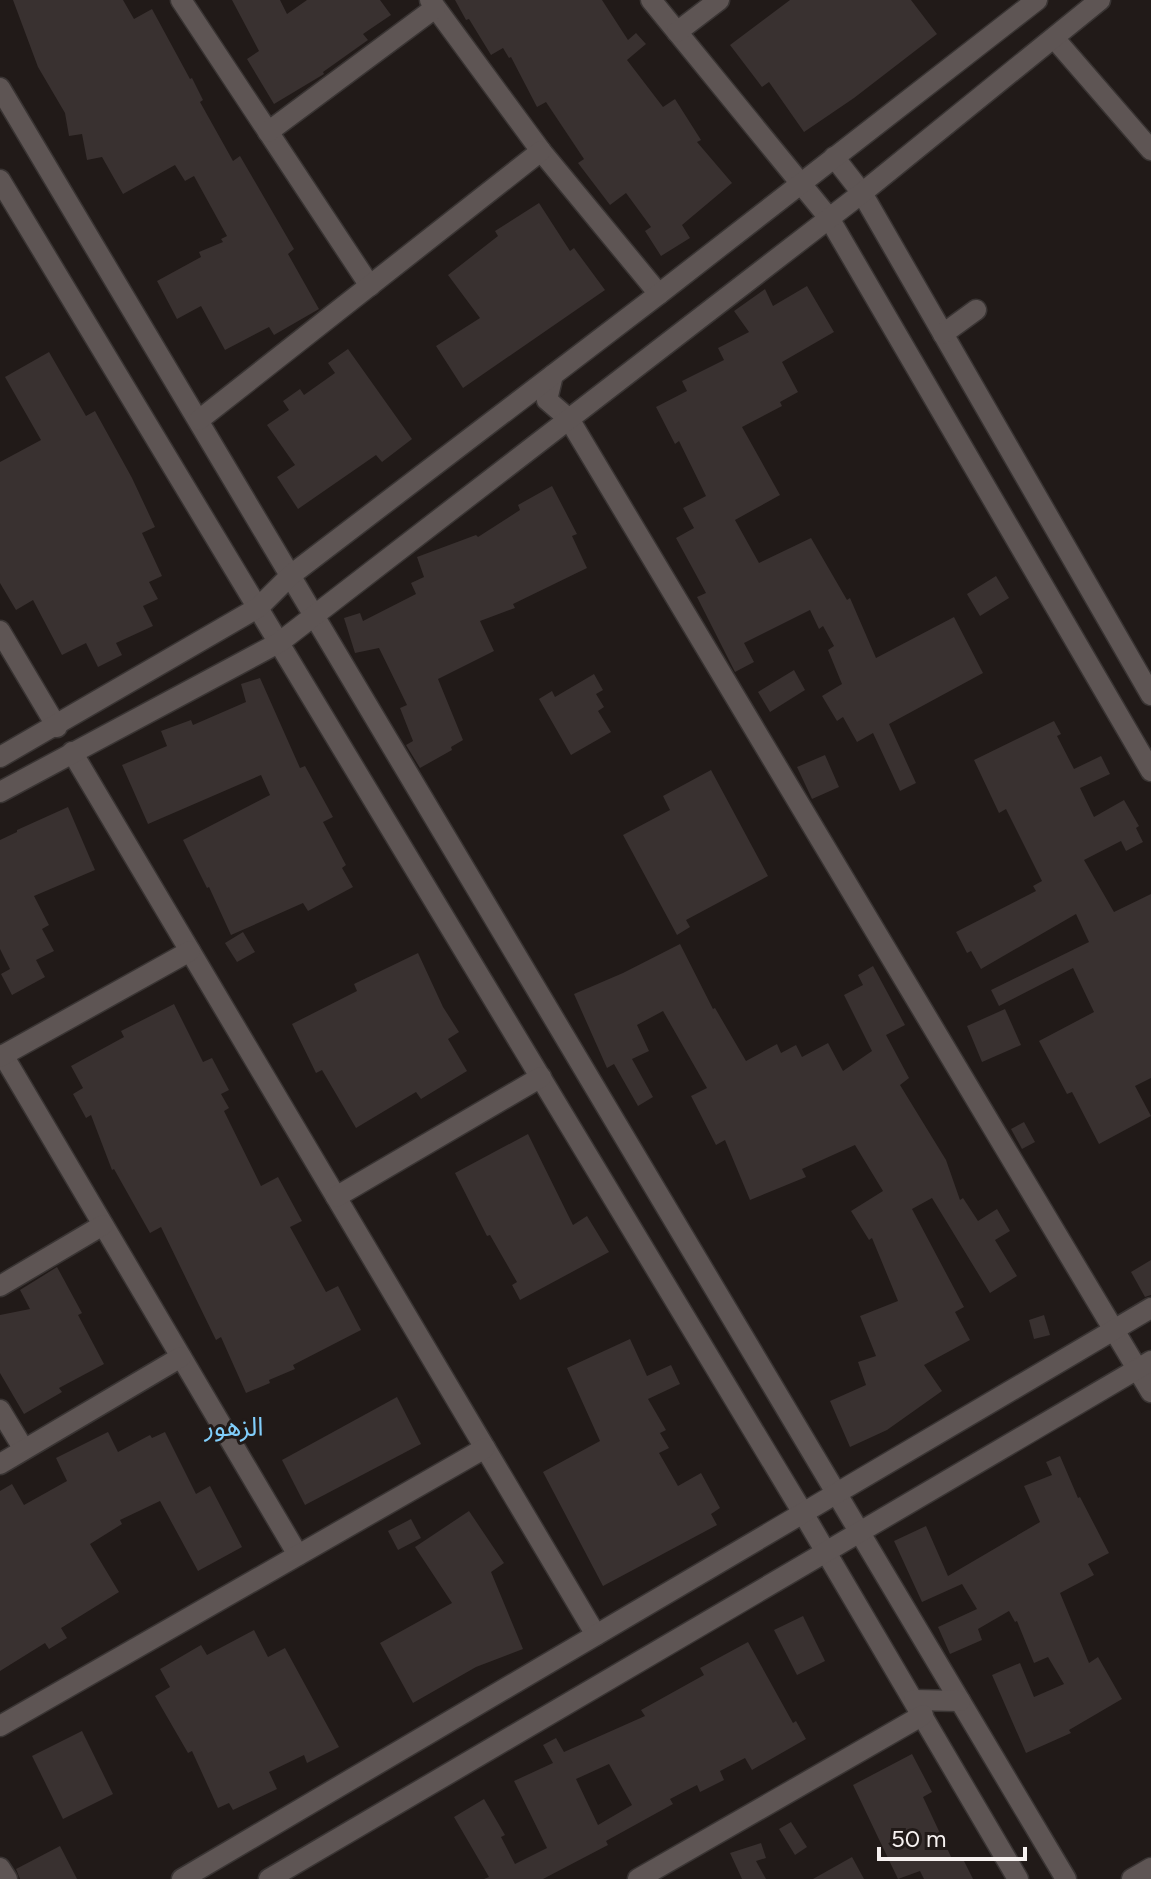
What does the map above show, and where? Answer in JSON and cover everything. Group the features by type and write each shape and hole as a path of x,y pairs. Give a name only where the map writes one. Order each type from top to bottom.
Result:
{"street":[{"path":"181,0 370,286"},
{"path":"651,0 829,218 1151,771"},
{"path":"677,32 719,0"},
{"path":"0,757 57,727 259,607 291,575 1037,0"},
{"path":"0,792 280,642 862,193 1100,0"},
{"path":"268,132 432,4 541,151 659,294"},
{"path":"1054,38 1151,150"},
{"path":"0,88 1066,1879"},
{"path":"199,420 541,151"},
{"path":"834,157 862,193 1151,695"},
{"path":"0,180 803,1513 1018,1879"},
{"path":"943,334 976,310"},
{"path":"553,375 547,400 569,419 1114,1330 1144,1365 1151,1392"},
{"path":"0,631 57,727"},
{"path":"72,752 596,1635"},
{"path":"190,951 1,1056 298,1555"},
{"path":"336,1197 541,1077"},
{"path":"0,1286 103,1225"},
{"path":"182,1879 1151,1308"},
{"path":"0,1464 181,1357"},
{"path":"269,1879 1144,1365"},
{"path":"0,1410 23,1448"},
{"path":"0,1726 485,1448"},
{"path":"638,1879 918,1708 960,1701"},
{"path":"0,1868 7,1879"},
{"path":"1132,1879 1151,1868"}],"building":[{"path":"13,0 123,0 134,19 152,9 192,78 203,100 200,102 233,161 240,156 294,249 288,254 319,309 274,335 269,327 225,350 201,306 177,319 157,281 201,257 199,252 223,242 221,239 227,236 194,176 185,181 175,165 123,194 102,157 87,160 82,134 69,136 65,113 38,67"},
{"path":"232,0 280,0 287,14 307,0 380,0 391,15 363,34 368,40 324,74 274,104 247,59 259,51"},
{"path":"455,0 602,0 628,40 636,33 646,44 627,60 663,107 675,99 701,140 697,142 732,183 682,225 690,238 661,256 645,231 651,227 626,193 610,205 578,163 584,159 546,102 537,107 511,57 503,48 491,55"},
{"path":"790,0 911,0 937,34 804,132 769,82 762,87 730,45"},
{"path":"539,203 570,251 574,248 605,290 463,388 436,346 480,318 448,275 498,236 495,231"},
{"path":"807,286 834,332 782,362 798,392 780,402 782,406 742,427 780,495 735,520 759,563 811,538 847,600 850,598 876,658 954,617 983,673 889,724 916,783 900,791 873,733 857,742 843,717 837,721 822,696 842,684 828,650 834,646 823,626 819,629 810,610 744,643 754,662 735,672 697,597 706,593 676,538 694,528 683,508 706,496 679,441 675,444 656,407 687,391 682,381 724,360 718,348 749,332 734,311 765,289 773,306"},
{"path":"348,349 412,439 382,462 376,455 298,509 277,477 295,465 267,425 289,410 283,401 300,389 304,395 335,373 328,363"},
{"path":"49,352 86,416 95,411 155,527 142,533 162,576 149,582 158,599 143,606 153,626 116,643 122,655 98,667 86,643 62,655 33,600 16,610 0,583 0,462 41,440 5,377"},
{"path":"552,486 577,534 572,536 587,568 513,604 515,608 480,621 494,651 438,679 463,740 420,768 406,745 413,741 400,708 407,705 379,648 355,653 344,618 360,613 363,621 416,594 411,583 424,577 417,557 476,535 478,537 520,510 518,505"},
{"path":"996,576 1009,598 980,616 967,594"},
{"path":"794,670 805,690 770,712 758,692"},
{"path":"594,674 603,690 596,694 604,707 598,711 611,732 571,755 539,699 552,691 555,697"},
{"path":"260,678 300,768 305,766 333,817 323,822 346,865 342,868 353,887 308,911 303,903 231,935 183,840 270,795 261,775 148,824 122,765 167,746 161,731 191,720 193,725 246,702 241,684"},
{"path":"1054,721 1061,734 1057,736 1074,769 1101,756 1110,774 1080,788 1094,817 1124,800 1139,826 1136,828 1143,842 1126,851 1121,841 1084,860 1114,912 1151,894 1151,1078 1135,1086 1151,1116 1099,1144 1072,1092 1067,1094 1039,1041 1094,1012 1073,968 999,1006 991,990 1089,942 1076,914 981,969 971,951 967,953 956,932 1036,891 1033,886 1042,881 1006,809 999,813 974,760"},
{"path":"825,755 839,787 812,799 797,767"},
{"path":"711,770 768,876 686,920 690,927 677,935 623,835 670,810 663,796"},
{"path":"68,807 95,870 34,896 49,925 42,929 54,951 36,960 45,977 12,995 1,974 10,969 0,949 0,840"},
{"path":"243,932 255,952 237,962 225,943"},
{"path":"680,944 713,1009 746,1061 777,1044 781,1053 796,1045 802,1057 828,1043 843,1071 872,1051 844,995 863,985 858,975 873,966 905,1025 886,1035 909,1078 900,1085 946,1160 960,1200 963,1198 978,1221 997,1209 1010,1231 995,1240 1017,1276 990,1293 932,1198 912,1209 964,1307 955,1312 970,1340 924,1365 942,1391 887,1430 850,1447 830,1401 866,1385 858,1362 876,1356 860,1316 898,1301 872,1238 869,1240 851,1211 883,1191 855,1145 802,1169 806,1177 750,1200 725,1140 716,1145 691,1096 707,1088 663,1011 637,1025 649,1051 632,1059 653,1097 638,1106 614,1064 607,1068 574,994"},
{"path":"418,953 443,1007 459,1032 448,1039 467,1071 421,1099 416,1092 356,1128 322,1070 316,1073 292,1024 357,991 354,984"},
{"path":"174,1004 203,1062 212,1058 229,1090 221,1094 229,1108 224,1111 261,1186 278,1177 302,1221 290,1227 326,1292 338,1286 361,1330 293,1365 295,1369 269,1380 270,1383 246,1393 221,1337 216,1340 161,1227 150,1233 112,1170 91,1115 86,1118 73,1094 83,1088 71,1066 124,1037 121,1031"},
{"path":"1005,1009 1021,1045 982,1062 967,1026"},
{"path":"1024,1122 1035,1142 1022,1149 1011,1129"},
{"path":"528,1134 573,1225 587,1216 609,1252 520,1300 512,1285 517,1282 490,1235 487,1236 455,1173"},
{"path":"1151,1260 1151,1295 1145,1297 1131,1272"},
{"path":"57,1267 82,1313 78,1315 104,1364 59,1388 62,1392 24,1414 0,1373 0,1315 30,1309 20,1290"},
{"path":"1044,1315 1050,1335 1034,1339 1029,1320"},
{"path":"630,1339 647,1376 671,1365 680,1384 648,1399 666,1430 660,1433 669,1448 659,1453 678,1486 701,1473 720,1508 711,1514 717,1525 603,1586 543,1472 600,1441 567,1368"},
{"path":"397,1397 421,1444 305,1505 282,1460"},
{"path":"108,1432 118,1452 150,1435 152,1438 165,1432 196,1494 210,1486 242,1547 198,1571 160,1501 120,1520 122,1524 90,1544 119,1592 61,1628 67,1638 49,1649 45,1643 0,1671 0,1491 12,1484 24,1505 67,1481 56,1458"},
{"path":"1060,1456 1078,1498 1109,1553 1088,1564 1094,1575 1060,1593 1089,1663 1098,1657 1122,1699 1069,1730 1071,1733 1026,1753 992,1675 1020,1663 1034,1697 1064,1684 1048,1657 1034,1663 1017,1621 1009,1611 978,1629 982,1640 950,1654 938,1627 977,1609 962,1584 922,1602 894,1541 926,1526 948,1576 1040,1522 1024,1486 1052,1475 1046,1462"},
{"path":"469,1511 504,1563 491,1572 523,1649 476,1667 413,1703 380,1643 452,1603 415,1547"},
{"path":"411,1519 421,1538 398,1550 388,1531"},
{"path":"803,1616 825,1661 797,1675 774,1630"},
{"path":"254,1630 268,1657 285,1648 339,1747 307,1763 304,1755 269,1772 277,1789 233,1810 229,1803 218,1808 192,1751 188,1753 155,1696 170,1687 160,1669 201,1645 207,1655"},
{"path":"748,1642 793,1723 796,1721 806,1739 752,1770 745,1758 720,1771 724,1780 700,1792 697,1785 670,1799 673,1804 606,1841 608,1845 543,1879 484,1879 489,1877 454,1817 484,1799 505,1835 501,1837 515,1864 547,1848 514,1781 553,1763 543,1745 556,1738 564,1752 645,1716 641,1710 704,1675 700,1668","holes":["609,1764 632,1805 598,1825 576,1779"]},
{"path":"82,1731 113,1794 63,1819 32,1756"},
{"path":"912,1754 932,1792 923,1797 953,1861 962,1857 973,1879 924,1879 920,1871 898,1879 853,1785"},
{"path":"791,1822 807,1847 795,1855 779,1829"},
{"path":"761,1843 766,1858 756,1861 766,1879 742,1879 730,1853"},
{"path":"60,1846 77,1879 20,1879 16,1869"},
{"path":"852,1857 864,1879 813,1879"}],"district":[{"name":"الزهور","path":"234,1427"}]}
